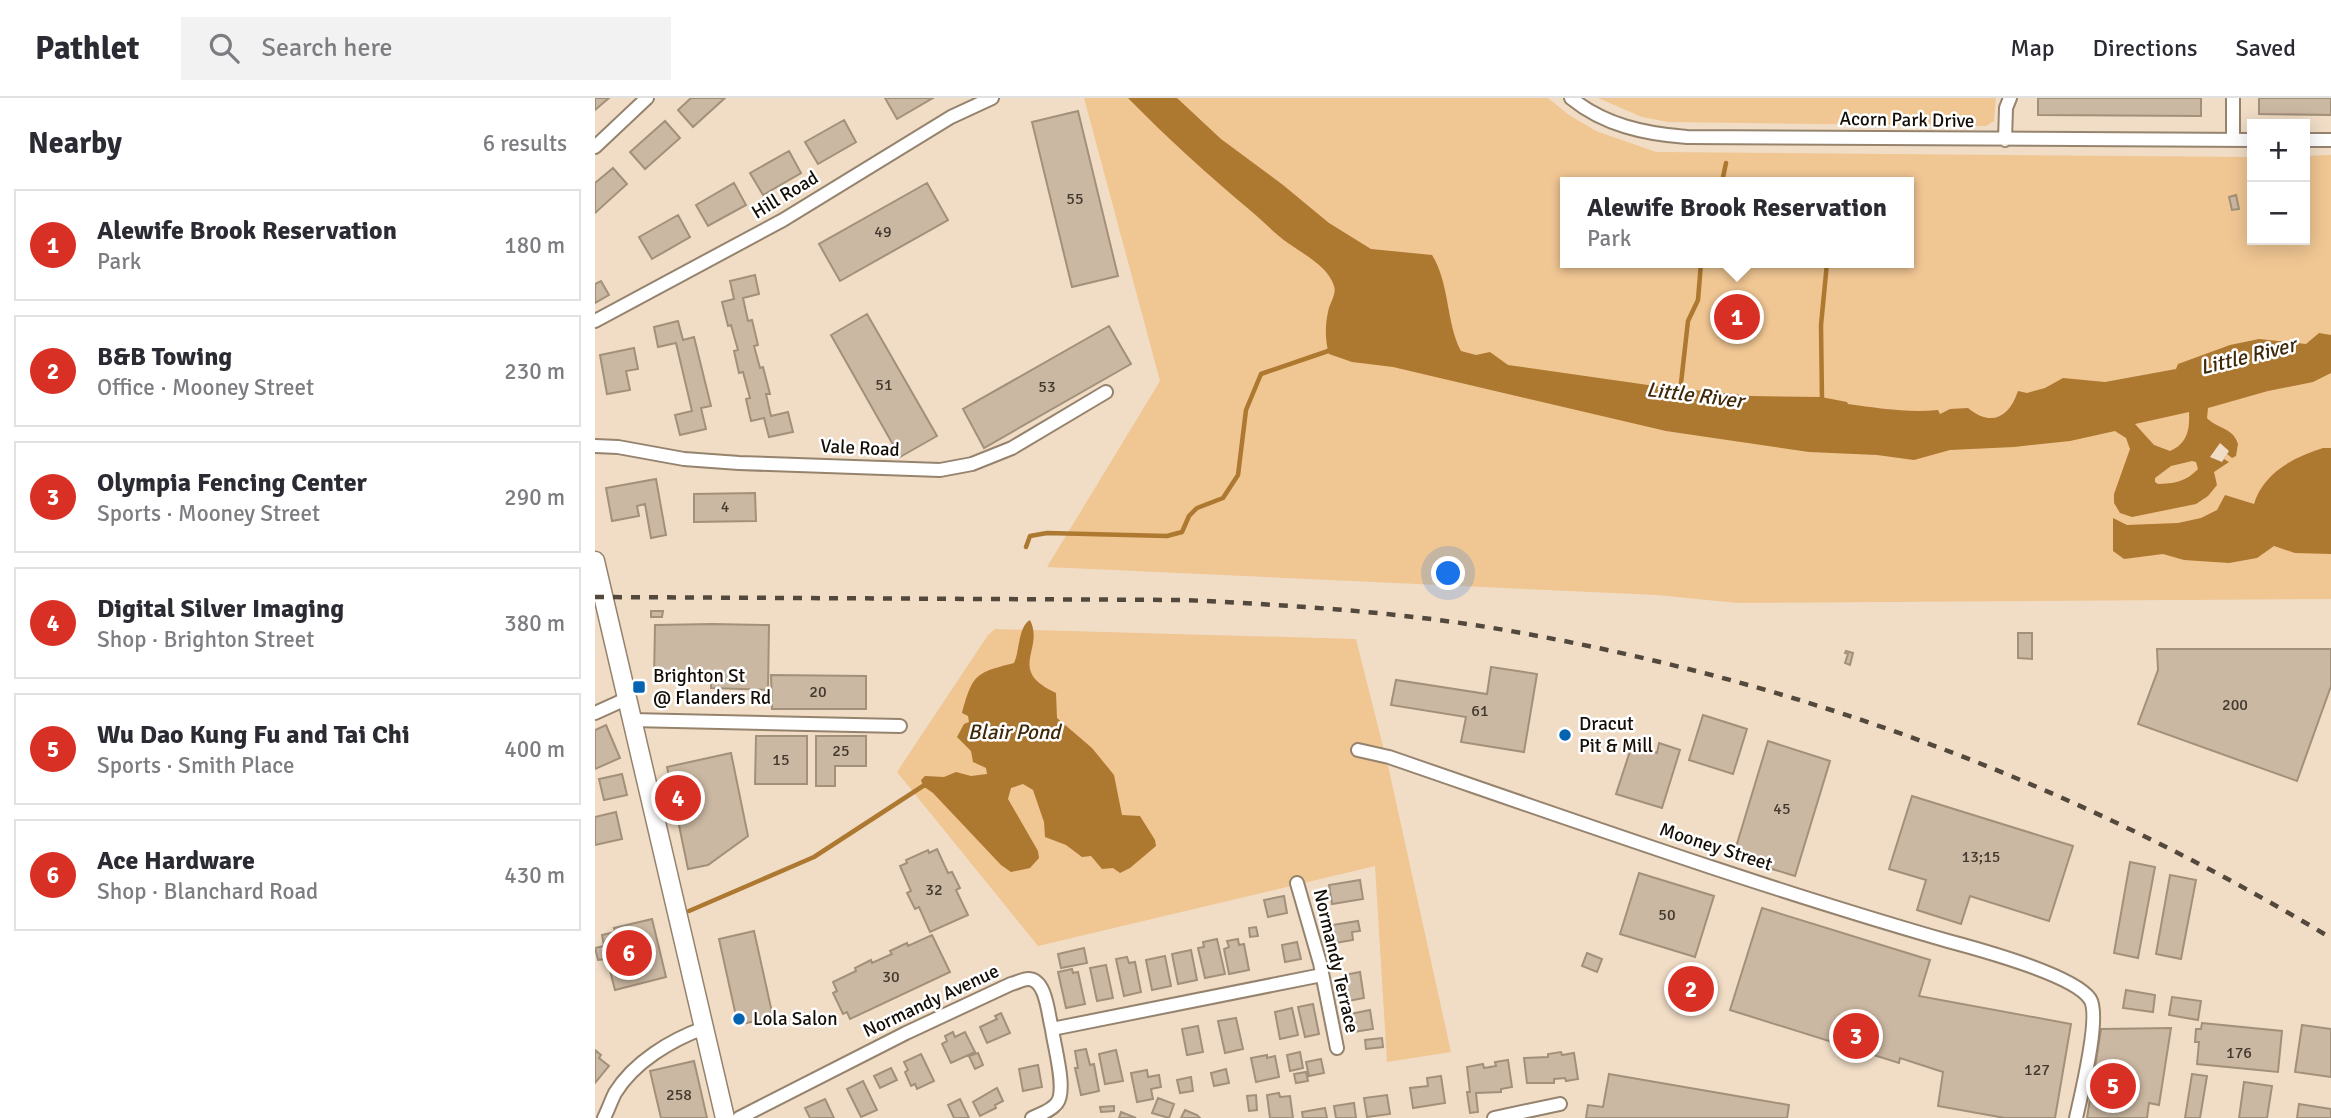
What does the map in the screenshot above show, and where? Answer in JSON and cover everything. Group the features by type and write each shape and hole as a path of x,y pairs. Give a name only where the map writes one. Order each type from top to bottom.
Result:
{"main road":[{"path":"595,561 725,1118"}],"street":[{"path":"595,147 647,98"},
{"name":"Hill Road","path":"595,321 783,220 951,117 992,98"},
{"name":"Acorn Park Drive","path":"1571,98 1597,115 1653,135 2247,140"},
{"path":"2005,140 2006,108 2010,98"},
{"path":"2233,98 2233,140"},
{"path":"2310,140 2331,140"},
{"name":"Vale Road","path":"595,446 618,447 684,459 739,463 940,470 972,464 1012,447 1106,392"},
{"path":"595,713 626,699"},
{"path":"631,720 900,726"},
{"name":"Mooney Street","path":"1358,750 1389,757 1654,848 1897,926 2002,956 2063,981 2085,994 2091,1001 2094,1012 2076,1118"},
{"name":"Normandy Terrace","path":"1297,883 1322,975 1337,1048"},
{"path":"1032,1118 1048,1111 1062,1092 1052,1029 1322,975"},
{"name":"Normandy Avenue","path":"739,1118 906,1032 1020,981 1028,979 1037,982 1042,988 1052,1029"},
{"path":"604,1118 615,1093 637,1068 668,1045 703,1028"},
{"path":"1494,1118 1560,1104"}],"shaded area":[{"path":"1084,98 1548,98 1569,115 1596,131 1656,152 2247,157 2247,245 2310,245 2310,156 2331,155 2331,599 1737,603 1657,595 1047,567 1160,381"},
{"path":"1598,98 1996,98 1994,121 1986,126 1668,122 1642,117"},
{"path":"995,629 1356,639 1389,770 1451,1052 1387,1062 1375,866 1038,946 897,772 988,635"}],"water":[{"name":"Little River","path":"1128,98 1177,98 1221,139 1329,223 1371,249 1432,255 1442,278 1461,351 1476,355 1490,352 1508,365 1648,385 1751,396 1821,397 1893,410 1938,410 1940,414 1950,409 1968,408 1976,414 1992,418 2010,408 2018,391 2027,393 2045,388 2063,378 2105,382 2176,369 2178,364 2230,345 2259,339 2306,344 2319,333 2331,335 2331,373 2313,382 2208,408 2207,418 2229,431 2238,444 2236,456 2232,458 2227,454 2224,459 2229,462 2214,472 2217,485 2208,496 2196,504 2132,517 2120,513 2114,503 2114,494 2130,449 2126,438 2115,431 2070,441 1950,450 1914,460 1877,455 1809,452 1666,431 1393,367 1352,362 1329,354 1326,322 1335,289 1326,272 1274,232 1188,156","holes":["2189,412 2186,436 2170,451 2154,445 2135,424","2196,462 2198,469 2189,476 2169,483 2155,482 2155,478 2171,466"]},
{"path":"2331,448 2331,554 2295,553 2274,546 2257,558 2229,563 2184,560 2163,554 2124,559 2113,551 2113,518 2127,525 2178,523 2201,518 2217,510 2225,495 2254,504 2258,493 2272,475 2301,456"},
{"name":"Blair Pond","path":"1030,620 1033,641 1030,668 1033,676 1056,693 1057,718 1092,748 1114,775 1122,815 1140,816 1155,840 1156,846 1120,873 1113,868 1102,869 1091,856 1082,857 1066,845 1045,837 1044,822 1033,790 1023,784 1011,788 1008,799 1038,851 1039,858 1030,868 1011,872 923,786 921,780 925,776 944,777 956,772 971,776 987,774 986,768 973,762 971,751 957,737 964,724 969,722 968,716 962,713 969,690 977,677 1014,663 1021,633"}],"pier":[{"path":"2220,443 2229,451 2222,462 2210,457"}],"building":[{"path":"595,98 609,98 595,110"},
{"path":"691,98 725,98 693,127 678,110"},
{"path":"885,98 933,98 897,119"},
{"path":"2038,98 2201,98 2201,116 2038,115"},
{"path":"2259,98 2331,98 2331,115 2259,114"},
{"path":"1078,111 1118,276 1072,287 1032,122"},
{"path":"844,120 856,142 818,164 805,142"},
{"path":"665,121 680,138 645,169 630,152"},
{"path":"789,151 801,173 763,195 750,173"},
{"path":"613,168 627,184 595,213 595,183"},
{"path":"734,183 746,205 708,226 696,205"},
{"path":"927,183 948,220 840,281 819,244"},
{"path":"2236,195 2239,209 2232,210 2229,197"},
{"path":"678,215 690,237 652,259 639,237"},
{"path":"755,275 759,294 743,298 748,321 752,320 758,345 754,346 770,394 766,394 771,416 788,412 793,432 769,437 764,418 751,421 746,399 750,398 743,372 739,373 734,351 738,350 722,302 734,299 730,281"},
{"path":"601,281 609,295 595,303 595,284"},
{"path":"867,314 937,436 900,457 831,335"},
{"path":"678,321 683,340 694,337 711,406 701,408 706,429 680,435 675,415 692,411 676,343 658,347 654,327"},
{"path":"1109,326 1131,364 984,448 963,409"},
{"path":"634,348 638,369 626,371 630,390 607,394 600,355"},
{"path":"656,479 666,535 651,538 645,504 637,506 639,516 612,521 606,488"},
{"path":"755,493 756,521 694,522 694,494"},
{"path":"651,611 663,611 662,617 651,617"},
{"path":"655,625 769,625 768,690 711,688 711,680 654,679"},
{"path":"2018,633 2032,633 2032,659 2018,658"},
{"path":"2157,649 2331,649 2331,686 2297,781 2138,724 2158,670"},
{"path":"1846,651 1853,653 1850,665 1845,663 1848,654"},
{"path":"1491,667 1537,674 1524,752 1461,742 1466,717 1391,705 1396,680 1487,694"},
{"path":"771,675 866,676 866,709 772,709"},
{"path":"1703,715 1747,729 1733,774 1689,760"},
{"path":"606,725 620,758 595,769 595,730"},
{"path":"756,736 807,736 807,784 755,784"},
{"path":"816,736 866,736 866,766 835,766 835,786 816,786"},
{"path":"1768,741 1830,761 1795,876 1733,857"},
{"path":"1659,743 1680,750 1662,808 1616,794 1632,745 1657,753"},
{"path":"731,753 748,836 708,865 688,869 667,767"},
{"path":"622,774 627,795 604,800 599,779"},
{"path":"1912,796 2073,846 2049,921 1970,896 1961,924 1917,910 1926,880 1889,869"},
{"path":"616,812 622,839 595,845 595,817"},
{"path":"937,849 948,873 952,872 960,888 956,890 968,915 930,932 919,907 915,909 907,893 911,891 900,866 907,863 906,860"},
{"path":"2130,862 2155,867 2138,958 2114,953"},
{"path":"1639,873 1714,896 1695,957 1620,934"},
{"path":"2170,875 2196,880 2181,959 2156,954"},
{"path":"1360,880 1363,899 1332,904 1329,885"},
{"path":"1284,896 1287,913 1268,917 1264,900"},
{"path":"1762,908 1930,960 1919,996 2071,1024 2055,1118 2005,1118 1938,1106 1943,1072 1900,1058 1899,1063 1730,1010"},
{"path":"652,919 666,977 615,990 607,959 598,960 595,948 604,946 602,935 615,932 614,928"},
{"path":"1358,921 1360,931 1352,932 1353,940 1335,943 1332,925"},
{"path":"1256,927 1258,936 1250,937 1249,928"},
{"path":"754,931 773,1017 738,1025 719,939"},
{"path":"932,935 950,972 850,1019 847,1012 843,1014 833,993 837,991 833,982 871,960 872,963 892,954 890,951 907,943 908,946"},
{"path":"1217,939 1225,974 1205,978 1198,948 1204,947 1203,942"},
{"path":"1238,939 1239,945 1244,944 1249,970 1229,974 1224,949 1229,947 1227,941"},
{"path":"1297,942 1301,959 1285,962 1282,945"},
{"path":"1084,948 1087,963 1061,968 1058,954"},
{"path":"1191,950 1197,980 1178,984 1172,954"},
{"path":"1587,953 1602,959 1597,972 1582,966"},
{"path":"1165,956 1171,986 1152,990 1146,960"},
{"path":"1127,957 1129,963 1135,962 1141,992 1124,996 1116,959"},
{"path":"1106,965 1113,998 1097,1001 1090,968"},
{"path":"1072,969 1073,973 1078,972 1085,1004 1066,1008 1058,972"},
{"path":"1360,972 1364,998 1348,1001 1344,975"},
{"path":"2126,990 2155,995 2153,1012 2123,1008"},
{"path":"2172,997 2201,1001 2198,1020 2169,1015"},
{"path":"1313,1004 1319,1034 1305,1037 1298,1007"},
{"path":"1292,1008 1298,1035 1280,1039 1275,1012"},
{"path":"1370,1010 1373,1029 1353,1032 1350,1014"},
{"path":"1001,1013 1010,1033 987,1043 980,1027 997,1019 995,1016"},
{"path":"1236,1018 1243,1049 1225,1053 1218,1021"},
{"path":"2202,1023 2282,1031 2278,1072 2197,1064 2199,1042 2195,1042 2196,1029 2201,1029"},
{"path":"2302,1025 2331,1029 2331,1077 2295,1072"},
{"path":"1198,1026 1203,1052 1187,1055 1182,1029"},
{"path":"2171,1028 2159,1105 2149,1103 2147,1118 2087,1118 2101,1029"},
{"path":"953,1032 955,1037 965,1032 975,1052 951,1063 942,1044 947,1041 945,1036"},
{"path":"1382,1038 1383,1047 1366,1049 1365,1040"},
{"path":"1086,1049 1090,1065 1094,1064 1099,1091 1081,1095 1075,1068 1078,1068 1075,1051"},
{"path":"595,1050 601,1055 599,1058 609,1066 595,1083"},
{"path":"1116,1050 1123,1081 1105,1084 1099,1054"},
{"path":"1300,1052 1303,1068 1290,1071 1287,1055"},
{"path":"1561,1052 1562,1055 1574,1053 1578,1079 1554,1079 1554,1083 1527,1083 1524,1058 1548,1057 1548,1054"},
{"path":"978,1053 983,1065 975,1069 969,1056"},
{"path":"921,1054 934,1081 917,1089 915,1084 911,1086 904,1062"},
{"path":"1267,1055 1267,1058 1275,1056 1279,1077 1256,1082 1251,1058"},
{"path":"1321,1059 1324,1073 1309,1076 1306,1062"},
{"path":"1508,1060 1512,1087 1501,1089 1501,1092 1476,1093 1478,1112 1470,1113 1467,1067 1483,1064 1484,1068 1496,1066 1495,1062"},
{"path":"694,1061 707,1118 661,1118 650,1071"},
{"path":"1038,1065 1042,1087 1023,1091 1019,1069"},
{"path":"891,1068 897,1080 880,1088 874,1076"},
{"path":"1226,1069 1229,1083 1214,1086 1211,1073"},
{"path":"1147,1070 1148,1077 1159,1075 1161,1087 1151,1089 1153,1099 1137,1102 1131,1073"},
{"path":"1306,1072 1308,1081 1296,1083 1294,1074"},
{"path":"1609,1074 1789,1105 1787,1118 1586,1118 1588,1105 1603,1107"},
{"path":"2192,1074 2207,1076 2200,1118 2185,1118"},
{"path":"1441,1076 1445,1103 1413,1108 1410,1088 1428,1086 1427,1078"},
{"path":"1191,1077 1193,1091 1180,1093 1177,1080"},
{"path":"863,1081 877,1110 861,1117 847,1089"},
{"path":"2244,1082 2272,1086 2267,1118 2239,1118"},
{"path":"997,1088 1003,1101 980,1116 973,1102"},
{"path":"1279,1093 1280,1097 1290,1096 1293,1118 1270,1118 1267,1095"},
{"path":"1256,1095 1257,1110 1249,1111 1247,1096"},
{"path":"1387,1095 1390,1114 1367,1117 1364,1098"},
{"path":"1158,1098 1174,1104 1169,1118 1152,1113"},
{"path":"825,1099 834,1118 810,1118 805,1108"},
{"path":"960,1099 969,1118 954,1118 948,1105"},
{"path":"1354,1103 1356,1118 1336,1118 1334,1106"},
{"path":"2299,1104 2331,1109 2331,1118 2297,1118"},
{"path":"1114,1106 1114,1111 1101,1112 1100,1107"},
{"path":"1325,1108 1327,1118 1303,1118 1302,1112"},
{"path":"1185,1110 1197,1115 1200,1118 1181,1118"},
{"path":"1121,1112 1136,1118 1119,1118"}],"waterway":[{"path":"1723,177 1726,163"},
{"name":"Little River","path":"1680,392 1688,321 1698,300 1701,268"},
{"path":"1822,401 1821,325 1827,268"},
{"path":"1026,547 1030,536 1047,533 1167,536 1182,532 1189,516 1197,508 1223,498 1238,475 1246,410 1261,374 1334,349"},
{"path":"689,911 814,857 923,786 929,785"}],"railway":[{"path":"595,597 1185,600 1412,617 1487,627 1599,648 1709,674 1818,706 1924,742 2028,783 2131,830 2232,881 2331,938"}],"place":[{"name":"Alewife Brook Reservation","path":"1737,317"},
{"name":"Brighton St @ Flanders Rd","path":"639,687"},
{"name":"Dracut Pit & Mill","path":"1565,735"},
{"name":"Digital Silver Imaging","path":"678,798"},
{"name":"Ace Hardware","path":"629,953"},
{"name":"B&B Towing","path":"1691,989"},
{"name":"Lola Salon","path":"739,1019"},
{"name":"Olympia Fencing Center","path":"1856,1036"},
{"name":"Wu Dao Kung Fu and Tai Chi","path":"2113,1086"}]}
